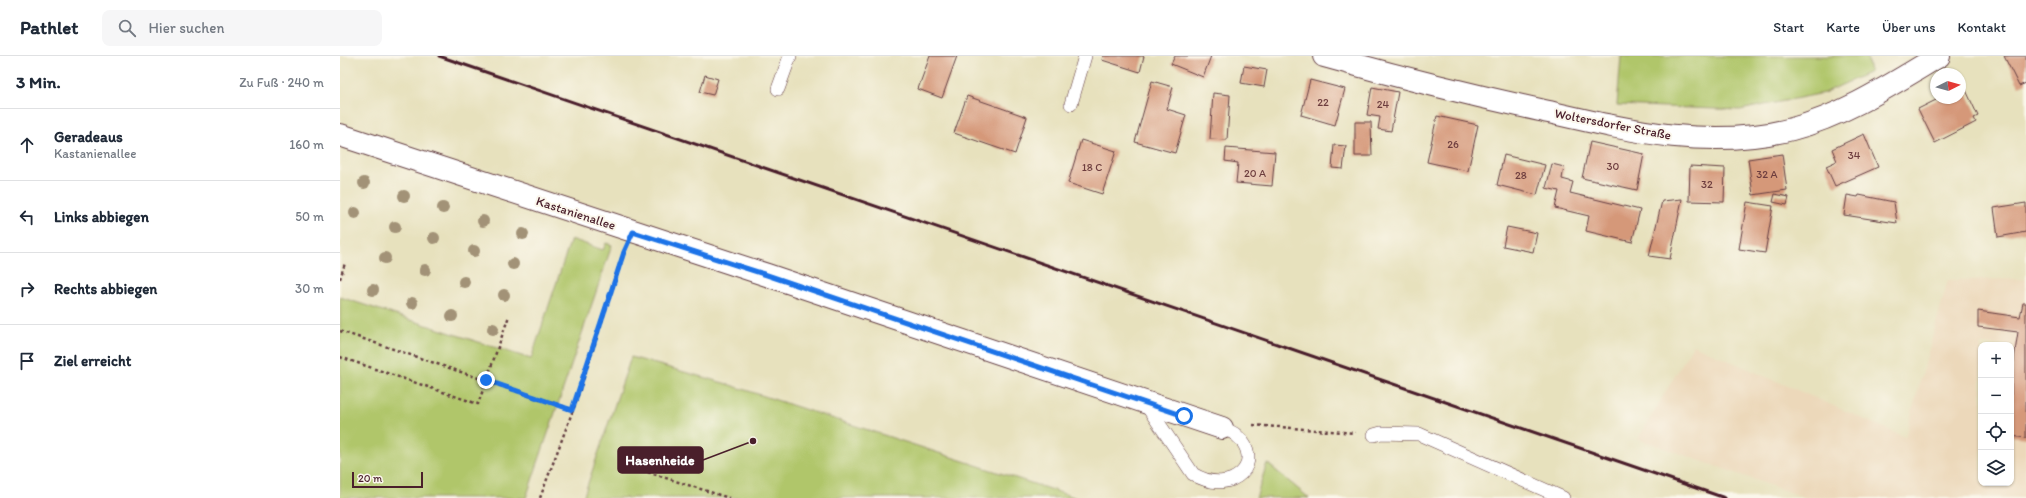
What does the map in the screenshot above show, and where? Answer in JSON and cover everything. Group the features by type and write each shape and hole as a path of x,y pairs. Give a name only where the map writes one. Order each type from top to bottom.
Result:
{"street":[{"name":"Woltersdorfer Straße","path":"1324,56 1426,84 1637,132 1682,137 1714,138 1749,137 1777,132 1832,116 1877,93 1939,56"},
{"name":"Kastanienallee","path":"340,135 774,277 1222,428"}],"lane":[{"path":"778,89 790,56"},
{"path":"1070,104 1085,56"},
{"path":"1145,403 1193,474 1203,483 1214,487 1226,486 1238,481 1246,471 1248,458 1245,446 1236,434 1222,428"},
{"path":"1374,435 1381,433 1419,434 1563,498"}],"path":[{"path":"540,498 572,410 624,252 633,232"},
{"path":"340,278 345,263"},
{"path":"340,357 478,404 508,316"},
{"path":"340,331 572,410"},
{"path":"1222,428 1257,424 1374,435"},
{"path":"625,465 730,498"}],"shaded area":[{"path":"2026,279 2026,498 1807,498 1638,439 1693,345 1905,437 1948,280"}],"green space":[{"path":"1621,56 1867,56 1870,72 1824,93 1740,110 1617,105"},
{"path":"571,239 603,250 606,243 612,245 526,498 340,498 340,297 531,359"},
{"path":"631,357 727,384 1077,498 583,498"},
{"path":"1267,463 1309,498 1256,498"}],"building":[{"path":"930,56 957,56 942,98 918,89"},
{"path":"1103,56 1144,56 1140,72 1102,60"},
{"path":"1175,56 1211,56 1203,77 1171,64"},
{"path":"2004,56 2026,56 2026,83 2019,86"},
{"path":"1244,66 1267,70 1264,87 1241,83"},
{"path":"705,75 718,79 713,95 700,92"},
{"path":"1310,80 1345,89 1335,125 1301,115"},
{"path":"1152,81 1173,87 1167,109 1186,115 1175,153 1135,142"},
{"path":"1372,87 1398,92 1391,131 1378,129 1380,117 1367,115"},
{"path":"1966,90 1978,116 1974,118 1976,122 1935,143 1918,109 1930,103 1966,104"},
{"path":"1213,93 1230,95 1227,140 1210,139"},
{"path":"967,96 1027,117 1015,154 954,133"},
{"path":"1437,116 1478,125 1468,171 1427,162"},
{"path":"1355,122 1371,122 1372,156 1355,156"},
{"path":"1864,134 1878,167 1835,186 1826,166 1837,161 1832,149"},
{"path":"1081,140 1116,151 1102,194 1068,183"},
{"path":"1590,142 1644,154 1637,190 1582,178"},
{"path":"1334,145 1346,146 1343,169 1332,168"},
{"path":"1226,148 1275,152 1272,186 1236,183 1238,163 1225,161"},
{"path":"1782,154 1787,190 1753,195 1748,159"},
{"path":"1504,155 1545,165 1537,195 1497,185"},
{"path":"1552,164 1564,167 1562,179 1573,182 1570,193 1640,210 1632,242 1586,231 1589,216 1555,208 1559,191 1546,188"},
{"path":"1690,166 1725,168 1724,202 1689,201"},
{"path":"1775,194 1789,197 1787,205 1773,202"},
{"path":"1847,195 1858,197 1859,195 1894,202 1897,223 1844,215"},
{"path":"1682,199 1670,259 1649,256 1662,201"},
{"path":"1747,202 1773,206 1765,253 1739,249"},
{"path":"2026,203 2026,232 1998,237 1994,208"},
{"path":"1507,227 1537,233 1533,252 1503,246"},
{"path":"2023,303 2026,303 2026,438 2014,436 2014,359 2018,332 1978,327 1978,311 2020,317"}],"railway":[{"path":"439,56 1725,498"}],"place":[{"name":"Hasenheide","path":"753,441"}],"route":[{"path":"486,380 572,410 624,252 633,232 767,275 1184,416"}]}
